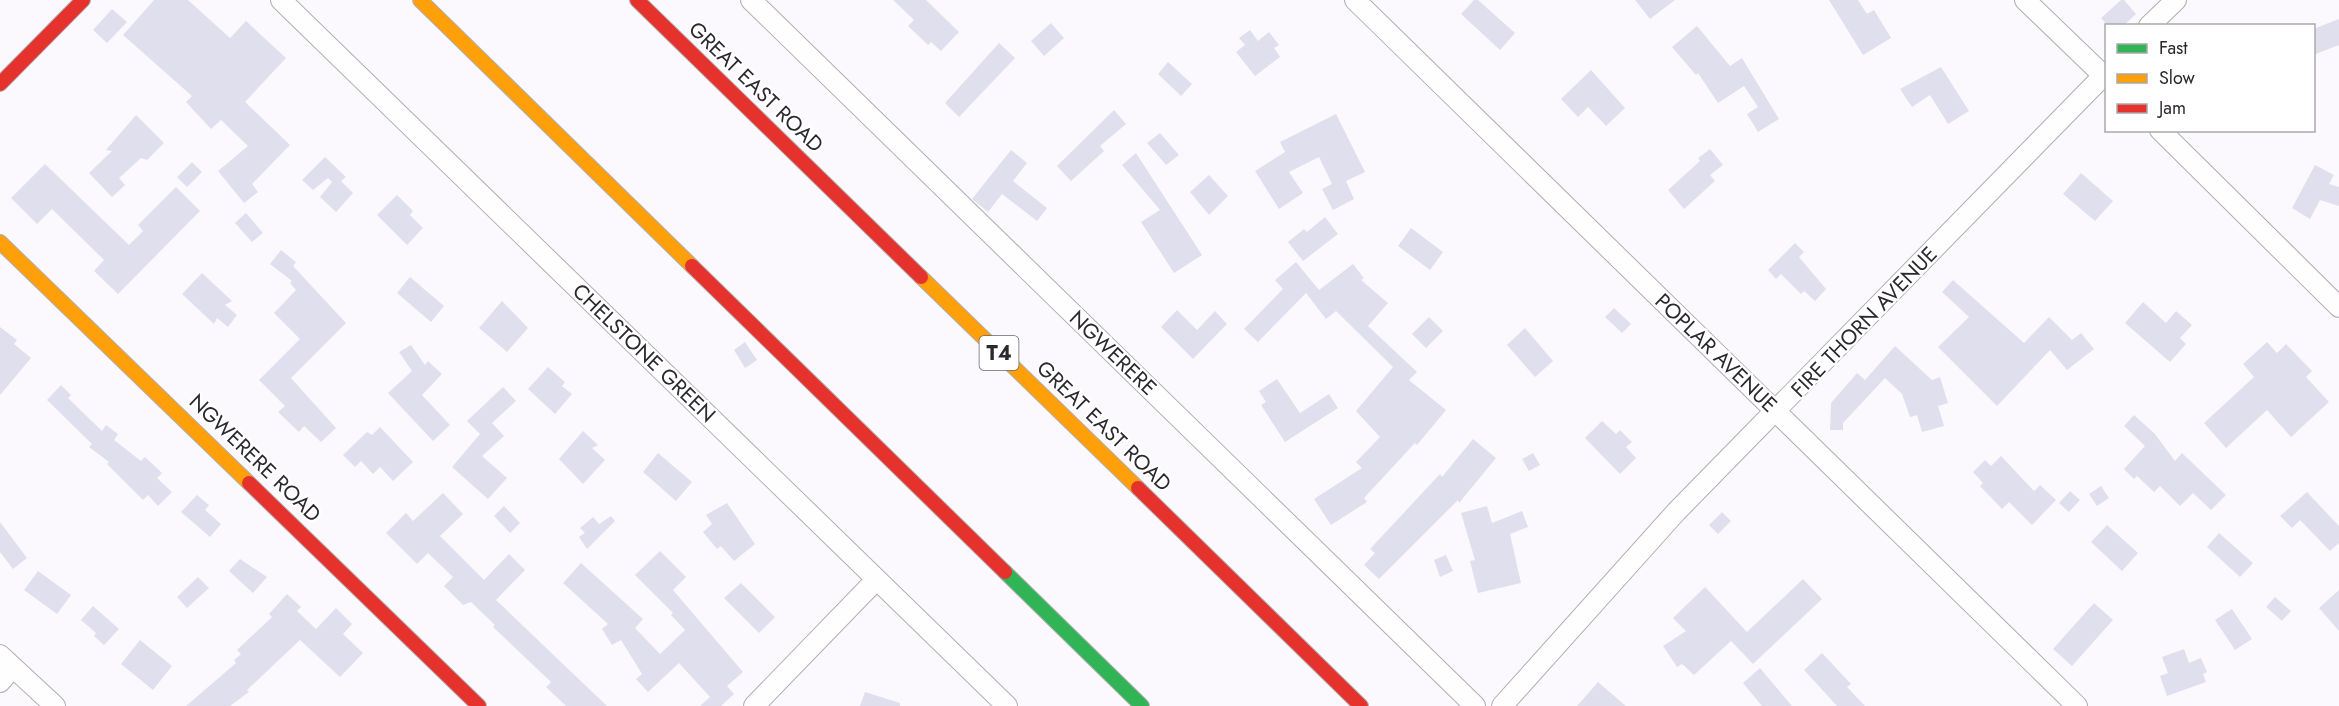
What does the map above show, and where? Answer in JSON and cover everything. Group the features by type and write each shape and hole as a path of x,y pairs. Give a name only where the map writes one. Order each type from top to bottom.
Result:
{"main road":[{"path":"0,84 83,0"},
{"path":"420,0 1142,706"},
{"name":"GREAT EAST ROAD","path":"637,0 1361,706"},
{"name":"NGWERERE ROAD","path":"0,242 479,706"}],"street":[{"name":"CHELSTONE GREEN","path":"281,0 1006,706"},
{"name":"NGWERERE","path":"751,0 1475,706"},
{"name":"POPLAR AVENUE","path":"1355,0 2076,706"},
{"path":"2025,0 2105,74"},
{"path":"2152,24 2176,0"},
{"name":"FIRE THORN AVENUE","path":"1502,706 1676,512 2105,76"},
{"path":"2162,132 2338,304"},
{"path":"754,706 876,580"},
{"path":"0,682 7,661 55,706"}],"building":[{"path":"154,0 188,0 230,38 246,21 286,58 245,102 290,145 252,184 258,192 244,203 218,171 248,146 221,120 211,129 186,102 192,96 123,35"},
{"path":"893,0 926,0 959,32 941,51 931,42 928,45 908,26 914,20"},
{"path":"1474,0 1478,0 1515,33 1500,50 1461,14"},
{"path":"1635,0 1675,0 1650,19"},
{"path":"1829,0 1858,0 1867,14 1874,10 1891,38 1863,55"},
{"path":"2121,0 2124,0 2136,14 2125,24 2106,24 2101,18"},
{"path":"112,9 127,22 107,43 93,30"},
{"path":"2339,19 2339,45 2315,54 2315,28"},
{"path":"1051,23 1064,38 1044,56 1031,41"},
{"path":"1697,26 1730,66 1742,58 1779,119 1758,132 1747,114 1758,107 1744,86 1718,103 1698,73 1696,75 1672,47"},
{"path":"1250,30 1258,41 1269,32 1279,45 1274,48 1280,57 1255,76 1236,52 1245,45 1239,38"},
{"path":"999,43 1015,58 959,117 945,103"},
{"path":"1168,62 1192,84 1181,96 1158,74"},
{"path":"1941,67 1969,111 1948,124 1930,95 1912,107 1900,89"},
{"path":"1591,70 1625,108 1606,126 1588,107 1578,117 1561,99"},
{"path":"1114,110 1126,124 1100,146 1104,151 1071,181 1057,166"},
{"path":"1336,114 1365,172 1346,181 1354,199 1333,210 1322,189 1332,184 1319,157 1289,172 1303,193 1279,209 1255,171 1285,152 1280,142"},
{"path":"136,115 164,143 147,160 141,158 119,178 125,185 112,197 89,173 112,151 106,150"},
{"path":"1160,133 1179,155 1166,165 1147,143"},
{"path":"1710,149 1723,165 1710,175 1715,181 1684,209 1668,190 1700,161 1698,158"},
{"path":"1011,150 1027,163 1013,181 1047,208 1037,221 1002,194 988,212 972,199"},
{"path":"1136,153 1202,255 1174,273 1141,222 1160,210 1122,165"},
{"path":"325,157 346,177 341,181 353,193 336,212 320,197 332,182 328,178 313,190 302,180"},
{"path":"192,162 202,172 187,187 177,177"},
{"path":"45,164 129,245 143,231 138,225 176,187 200,211 118,294 94,271 104,260 52,209 37,224 11,198"},
{"path":"2315,165 2334,175 2329,184 2339,187 2339,206 2320,200 2310,219 2292,208"},
{"path":"2081,173 2113,201 2095,221 2063,194"},
{"path":"1209,175 1228,196 1209,215 1190,192"},
{"path":"397,195 413,211 410,215 423,228 407,245 377,215"},
{"path":"246,213 263,233 252,242 235,223"},
{"path":"1325,217 1338,234 1303,261 1288,242 1304,229 1307,232"},
{"path":"1411,228 1443,252 1430,270 1398,246"},
{"path":"1795,243 1804,252 1799,257 1826,289 1815,301 1804,291 1801,294 1781,274 1776,279 1768,270"},
{"path":"281,250 296,262 293,266 346,323 291,378 336,428 321,442 304,426 299,432 278,412 285,406 259,380 300,339 274,313 296,290 290,283 292,281 270,264"},
{"path":"1296,262 1319,290 1353,264 1364,278 1361,280 1388,303 1368,326 1417,372 1409,380 1446,410 1417,445 1415,443 1364,498 1367,502 1331,525 1314,499 1362,468 1356,462 1380,437 1356,411 1393,367 1336,311 1326,319 1306,293 1258,342 1244,329 1283,289 1275,280"},
{"path":"202,273 232,301 225,305 237,315 228,327 217,318 214,324 182,294"},
{"path":"410,277 444,306 431,322 397,293"},
{"path":"1953,280 2024,343 2049,317 2072,340 2081,333 2094,349 2067,370 2050,350 1997,406 1938,347 1969,317 1942,292"},
{"path":"502,301 528,328 507,352 479,328"},
{"path":"2143,302 2166,323 2176,311 2192,325 2180,338 2186,344 2170,362 2125,323"},
{"path":"1614,308 1631,324 1622,333 1605,317"},
{"path":"1177,310 1197,330 1215,311 1227,324 1193,359 1161,327"},
{"path":"1429,317 1443,331 1426,348 1412,334"},
{"path":"0,327 17,340 14,344 31,358 0,395"},
{"path":"1525,328 1553,361 1535,377 1507,345"},
{"path":"745,342 757,360 745,368 734,350"},
{"path":"2267,342 2277,353 2286,344 2312,371 2306,377 2329,402 2291,437 2267,410 2226,448 2204,423 2254,377 2243,364"},
{"path":"411,345 425,365 428,361 442,374 422,395 450,425 433,441 388,393 412,371 399,352"},
{"path":"1895,346 1932,380 1940,377 1948,403 1938,406 1944,426 1922,432 1917,415 1910,417 1902,394 1885,378 1843,423 1843,430 1830,430 1831,403 1857,373 1865,380"},
{"path":"548,367 565,382 562,386 572,394 555,414 528,389"},
{"path":"1277,379 1300,413 1329,394 1338,408 1285,442 1261,405 1266,402 1259,391"},
{"path":"61,385 71,395 68,398 102,431 106,425 118,434 114,440 141,461 145,457 162,473 157,478 172,492 158,506 148,495 143,500 107,464 109,462 89,447 92,444 47,400"},
{"path":"503,387 516,401 492,423 504,436 482,456 507,478 488,499 452,467 480,434 467,421"},
{"path":"2134,415 2155,434 2175,461 2182,453 2226,495 2211,510 2193,493 2180,506 2160,486 2154,492 2137,476 2134,479 2124,469 2145,446 2124,426"},
{"path":"1602,421 1616,434 1620,430 1632,442 1626,447 1636,458 1620,474 1585,438"},
{"path":"380,427 413,462 393,481 380,467 373,474 361,461 355,467 343,455 367,432 372,435"},
{"path":"583,431 598,445 592,448 605,460 583,484 559,459"},
{"path":"1473,439 1496,458 1459,503 1458,500 1379,579 1364,565 1375,553 1370,549 1440,474 1442,477"},
{"path":"658,453 692,482 676,501 643,472"},
{"path":"1533,453 1540,465 1529,471 1522,459"},
{"path":"2001,456 2034,491 2040,485 2056,500 2032,525 2009,502 2002,509 1980,486 1983,483 1973,472 1985,460 1991,466"},
{"path":"2101,486 2109,498 2097,506 2089,494"},
{"path":"2070,491 2080,500 2069,512 2059,503"},
{"path":"2307,492 2339,526 2339,543 2330,551 2300,520 2292,528 2280,516"},
{"path":"443,493 463,514 440,536 484,580 509,554 525,570 496,600 607,706 566,706 546,687 551,682 493,627 495,625 471,602 463,605 444,586 453,577 428,553 417,564 386,533 406,513 413,521"},
{"path":"197,495 209,505 205,510 221,524 210,537 181,512"},
{"path":"727,503 755,544 734,561 721,546 717,549 703,532 712,524 706,515"},
{"path":"504,506 520,523 510,533 494,516"},
{"path":"1487,506 1492,523 1522,511 1528,527 1510,534 1521,583 1478,593 1470,561 1475,560 1461,513"},
{"path":"1722,512 1731,521 1718,534 1709,525"},
{"path":"611,516 615,521 587,549 579,537 585,533 580,528 593,517 599,524"},
{"path":"0,522 27,558 13,569 0,552"},
{"path":"2107,525 2138,553 2122,571 2091,542"},
{"path":"2219,533 2253,563 2240,577 2207,547"},
{"path":"660,551 686,577 673,590 743,672 727,686 734,694 721,706 700,706 710,697 679,663 648,692 636,679 642,674 621,640 612,645 602,629 608,624 563,583 581,563 643,619 635,628 660,654 685,630 671,615 673,613 635,575"},
{"path":"1446,555 1453,571 1440,577 1434,560"},
{"path":"240,559 267,577 253,593 229,571"},
{"path":"38,571 71,595 57,614 24,590"},
{"path":"198,577 209,588 187,608 177,597"},
{"path":"1803,579 1822,599 1753,664 1731,641 1694,675 1682,664 1677,667 1663,646 1686,631 1673,618 1705,587 1747,632"},
{"path":"741,583 775,617 759,633 724,598"},
{"path":"2339,590 2339,631 2319,608"},
{"path":"287,594 301,607 297,611 316,629 336,608 352,624 343,634 363,653 340,677 300,640 247,690 249,692 230,706 186,706 236,663 234,660 241,654 237,650 272,617 269,614"},
{"path":"2275,597 2291,611 2282,621 2266,607"},
{"path":"2094,603 2113,620 2072,666 2053,649"},
{"path":"93,606 119,629 104,645 94,636 96,633 81,620"},
{"path":"2232,609 2252,639 2235,650 2215,620"},
{"path":"140,640 172,666 153,690 121,664"},
{"path":"2184,649 2189,663 2201,658 2207,672 2203,674 2206,682 2167,696 2160,676 2168,673 2162,657"},
{"path":"1822,653 1851,684 1847,687 1865,706 1837,706 1804,670"},
{"path":"1760,668 1792,706 1762,706 1743,683"},
{"path":"1598,682 1626,706 1577,706"},
{"path":"865,692 900,703 900,706 860,706"}],"traffic: fast":[{"path":"1005,572 1142,706"}],"traffic: slow":[{"path":"420,0 692,266"},
{"path":"0,242 249,483"},
{"path":"921,277 1138,488"}],"traffic: jam":[{"path":"0,84 83,0"},
{"path":"637,0 921,277"},
{"path":"692,266 1005,572"},
{"path":"249,483 479,706"},
{"path":"1138,488 1361,706"}]}
